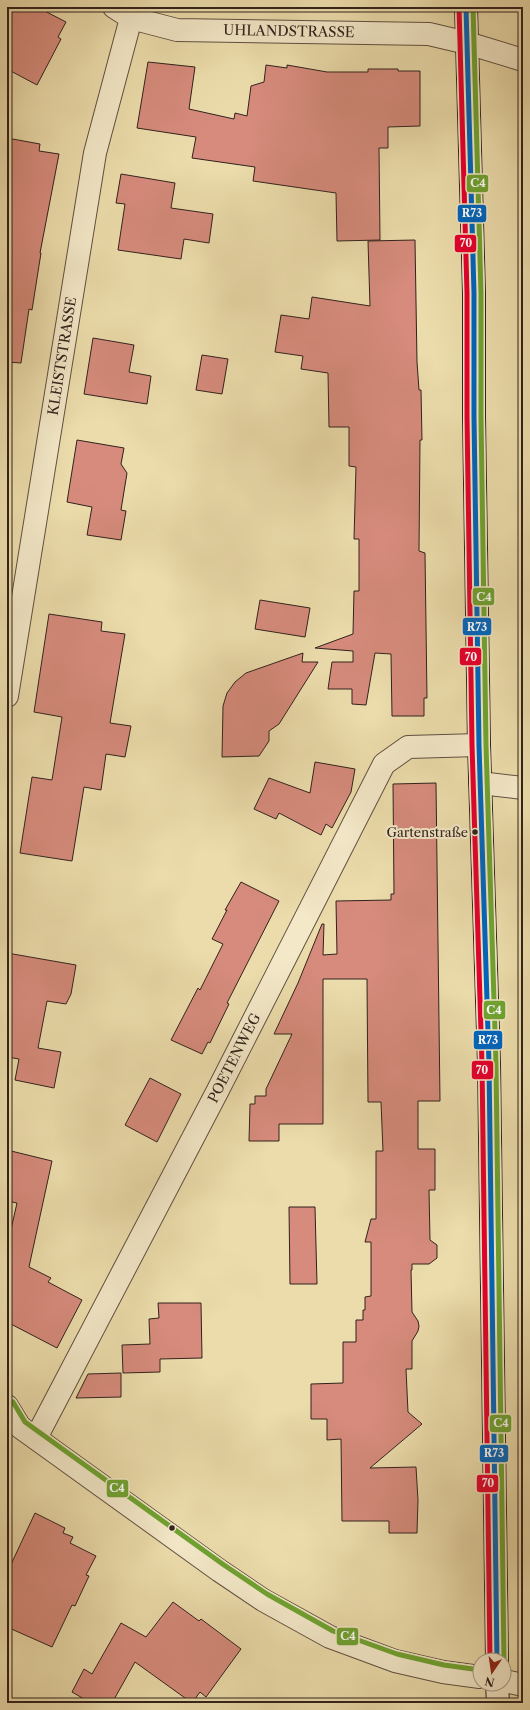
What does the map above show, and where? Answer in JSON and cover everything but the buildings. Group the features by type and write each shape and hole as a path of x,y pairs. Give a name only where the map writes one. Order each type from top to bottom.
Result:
{"street":[{"path":"466,7 474,293 474,417 479,745 489,1064 497,1652"},
{"name":"UHLANDSTRASSE","path":"123,12 177,30 430,34 467,43 523,60"},
{"name":"KLEISTSTRASSE","path":"7,696 12,637 95,153 123,12"},
{"name":"POETENWEG","path":"36,1438 220,1085 384,764 408,747 479,745"},
{"path":"480,783 523,788"},
{"path":"7,1406 20,1427 220,1571 263,1600 330,1637 395,1661 472,1677"},
{"path":"512,1683 523,1685"},
{"path":"497,1692 498,1703"}],"transit line":[{"name":"70","path":"459,7 467,293 467,417 472,745 482,1064 490,1652"},
{"name":"R73","path":"466,7 474,293 474,417 479,745 489,1064 497,1652"},
{"name":"C4","path":"473,7 481,293 481,417 486,745 496,1064 504,1652"},
{"name":"C4","path":"13,1402 25,1422 224,1565 267,1594 333,1631 397,1654 444,1665 472,1669"}],"place":[{"name":"Gartenstraße","path":"475,832"}]}
